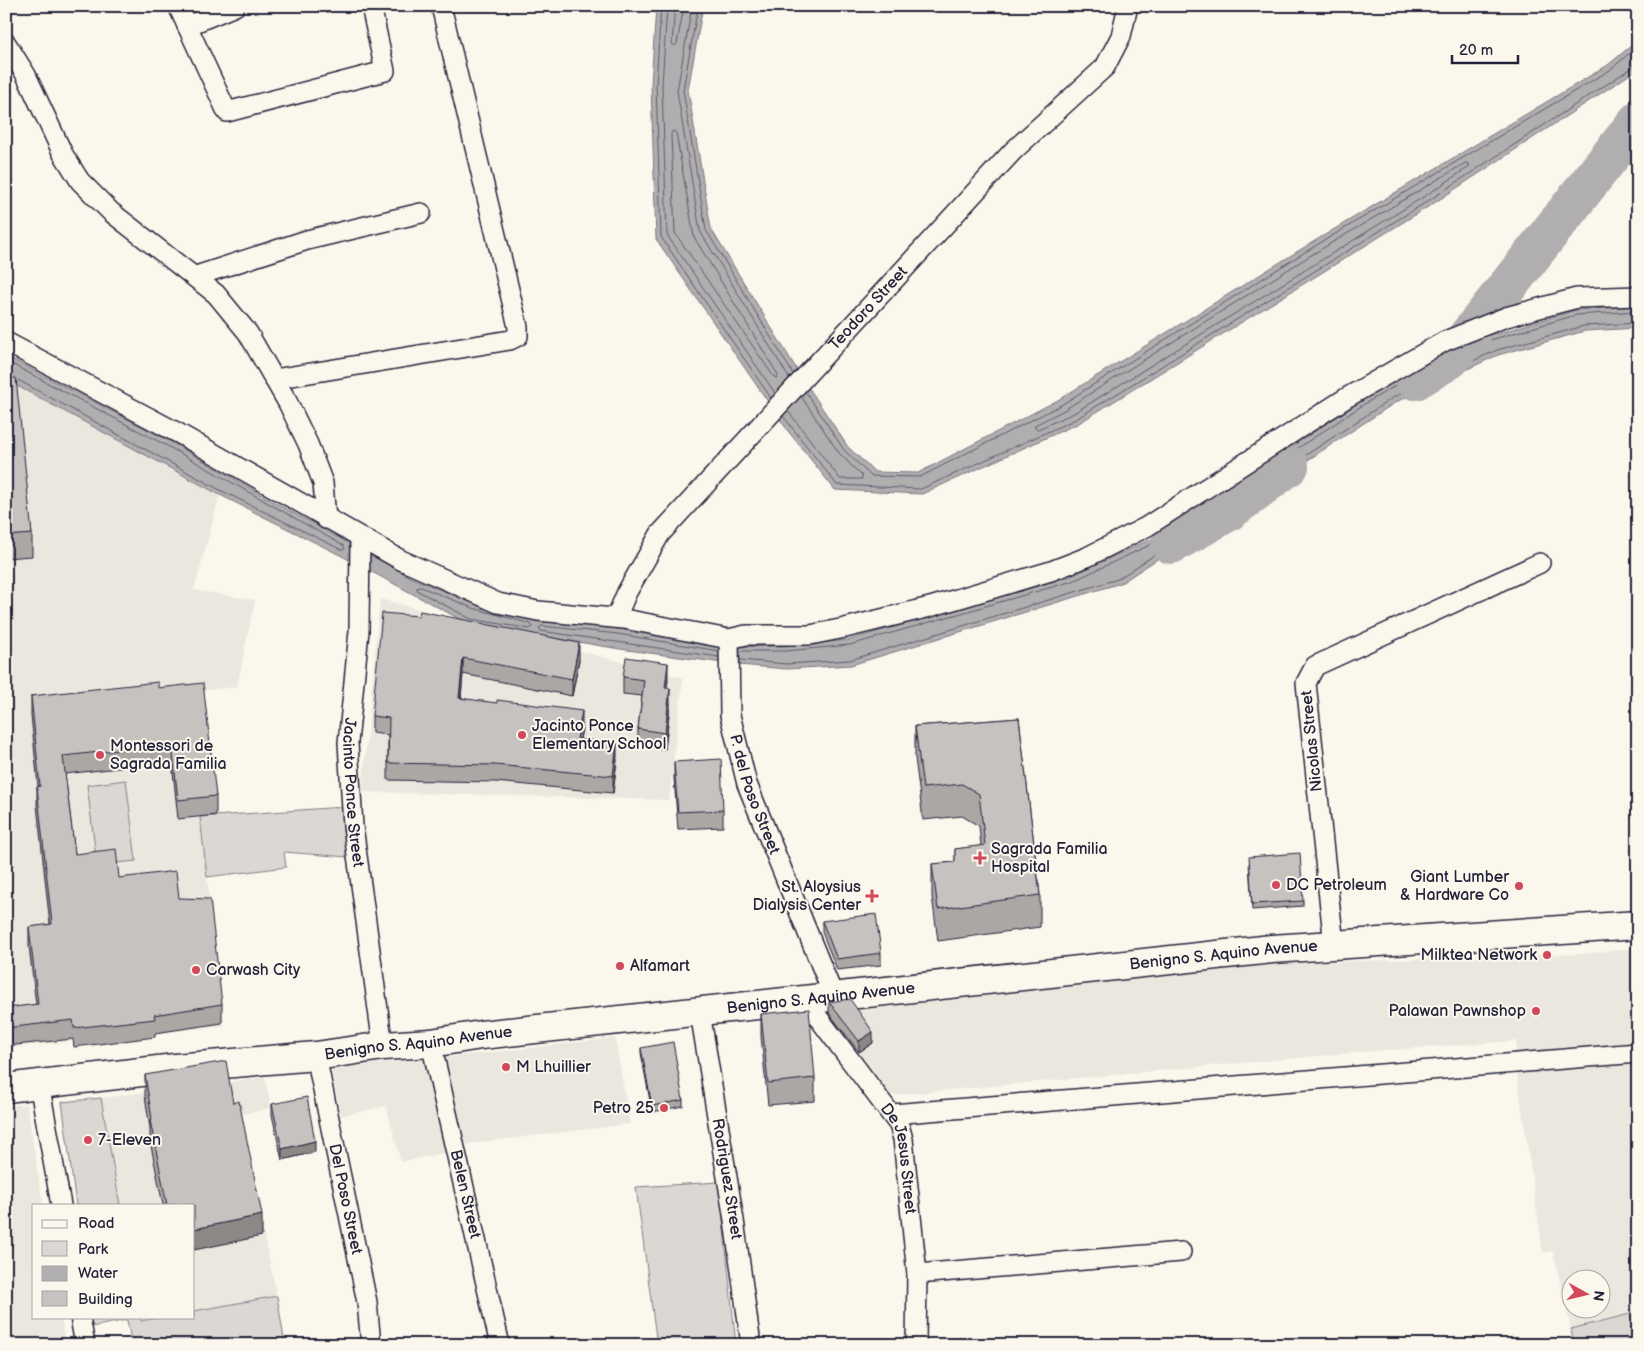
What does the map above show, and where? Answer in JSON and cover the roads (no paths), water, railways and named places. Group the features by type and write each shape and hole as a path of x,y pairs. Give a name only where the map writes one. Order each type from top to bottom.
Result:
{"main road":[{"name":"Benigno S. Aquino Avenue","path":"6,1088 316,1056 383,1046 431,1043 481,1035 1100,966 1272,949 1638,925"}],"street":[{"path":"178,6 227,112 385,71 371,6"},
{"path":"187,26 235,6"},
{"path":"274,379 510,340 518,336 518,326 441,6"},
{"name":"Teodoro Street","path":"616,618 627,592 660,534 1013,151 1104,67 1121,36 1128,6"},
{"path":"6,43 26,75 62,154 80,181 111,212 196,276 216,294 248,333 308,444 323,483 326,519"},
{"path":"196,276 307,240 421,213"},
{"path":"6,342 178,433 401,560 498,602 538,611 616,618 729,639 746,635 810,635 845,628 930,607 1051,571 1087,557 1146,527 1346,398 1445,341 1506,317 1577,298 1638,296"},
{"name":"Jacinto Ponce Street","path":"360,537 359,631 348,743 353,826 383,1046"},
{"name":"Nicolas Street","path":"1334,945 1306,683 1315,666 1540,563"},
{"name":"P. del Poso Street","path":"729,639 730,715 747,784 834,997"},
{"name":"De Jesus Street","path":"804,1000 899,1125 903,1139 917,1274 916,1345"},
{"name":"Rodriguez Street","path":"700,1012 734,1220 751,1345"},
{"name":"Belen Street","path":"431,1043 500,1345"},
{"path":"892,1114 1638,1053"},
{"name":"Del Poso Street","path":"316,1056 367,1302 370,1345"},
{"path":"40,1083 61,1204"},
{"path":"917,1274 1181,1252"},
{"path":"80,1318 85,1345"}],"water":[{"path":"656,6 703,6 688,90 711,229 799,373 848,447 875,472 918,473 1058,400 1303,248 1608,65 1638,40 1638,69 1431,205 1079,423 922,494 835,490 788,431 656,239 651,85"},
{"path":"1638,306 1638,328 1585,331 1498,355 1396,402 1121,583 851,665 787,669 738,665 620,649 469,624 340,555 220,495 6,380 6,356 173,443 281,506 412,578 475,604 536,620 619,629 721,647 785,646 849,640 1071,576 1151,539 1364,399 1433,358 1478,339 1576,310"}],"waterway":[{"path":"1415,380 1450,359 1638,121"},
{"path":"1171,544 1229,511 1289,466"}],"place":[{"name":"Jacinto Ponce Elementary School","path":"522,735"},
{"name":"Montessori de Sagrada Familia","path":"100,755"},
{"name":"Sagrada Familia Hospital","path":"980,858"},
{"name":"DC Petroleum","path":"1276,885"},
{"name":"Giant Lumber & Hardware Co","path":"1519,886"},
{"name":"St. Aloysius Dialysis Center","path":"872,896"},
{"name":"Milktea Network","path":"1547,955"},
{"name":"Alfamart","path":"620,966"},
{"name":"Carwash City","path":"196,970"},
{"name":"Palawan Pawnshop","path":"1536,1011"},
{"name":"M Lhuillier","path":"506,1067"},
{"name":"Petro 25","path":"664,1108"},
{"name":"7-Eleven","path":"88,1140"}]}
